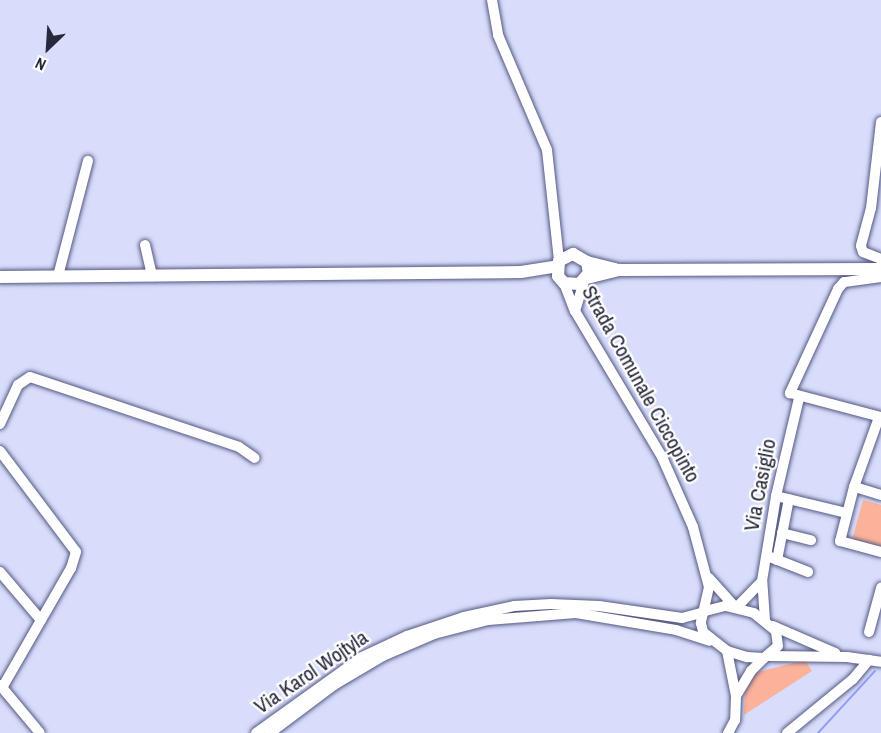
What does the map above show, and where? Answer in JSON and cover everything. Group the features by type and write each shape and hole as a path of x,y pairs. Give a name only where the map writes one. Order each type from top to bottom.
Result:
{"main road":[{"path":"0,278 521,272 558,263 573,254 587,262 620,270 881,269"},
{"path":"585,280 587,262"},
{"path":"558,263 562,282"},
{"path":"521,272 574,286 585,280 620,270"}],"street":[{"path":"492,0 498,35 547,150 558,237 558,263"},
{"path":"881,122 873,197 861,246 863,252 881,259"},
{"path":"58,276 88,161"},
{"path":"558,237 573,254"},
{"path":"145,245 152,276"},
{"name":"Via Casiglio","path":"766,657 778,646 778,638 768,622 762,581 772,558 776,496 799,398 790,393 791,386 838,289 844,282 881,277"},
{"path":"575,311 585,280"},
{"name":"Strada Comunale Ciccopinto","path":"562,282 575,311 662,457 693,527 709,592 702,628 715,643"},
{"path":"0,424 18,385 30,378 239,447 255,458"},
{"path":"799,398 880,417 854,487 840,541 881,552"},
{"path":"0,451 45,506 76,552 71,568 1,687 40,733"},
{"path":"854,487 881,495"},
{"path":"776,496 847,513"},
{"path":"789,499 782,533 772,558 808,572"},
{"path":"782,533 811,540"},
{"name":"Strada Comunale Ciccopinto","path":"705,571 736,607"},
{"path":"0,572 40,620"},
{"path":"762,581 736,607 817,647 847,657"},
{"path":"869,632 881,588"},
{"name":"Via Karol Wojtyla","path":"256,733 362,657 407,636 464,617 514,606 551,604 599,606 682,618 736,607"},
{"name":"Via Karol Wojtyla","path":"270,733 334,684 383,656 434,634 488,620 576,613 676,630 715,643 727,651"},
{"path":"737,733 736,696 727,651 766,657 847,657 881,662"},
{"path":"736,696 751,671 766,657"},
{"path":"787,733 853,679 868,660"},
{"path":"728,733 735,720"}],"shaded area":[{"path":"863,500 881,505 881,547 852,540"},
{"path":"805,660 812,671 744,715 745,689 754,673"}],"waterway":[{"path":"818,733 875,671"}]}
